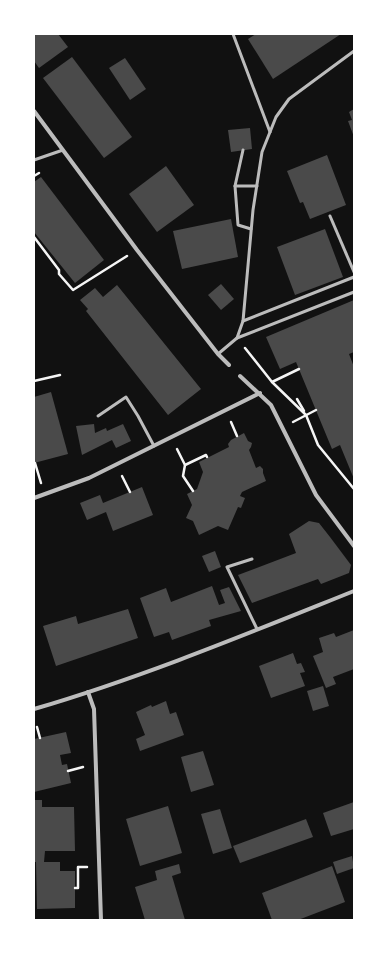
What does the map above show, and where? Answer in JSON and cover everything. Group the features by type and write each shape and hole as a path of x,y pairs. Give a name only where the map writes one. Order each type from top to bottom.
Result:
{"street":[{"path":"34,111 137,250 218,354 229,365"},
{"path":"240,376 271,406 316,495 354,546"},
{"path":"34,498 89,478 260,394"},
{"path":"34,709 88,692 354,591"},
{"path":"88,692 94,709 101,920"}],"lane":[{"path":"233,34 270,132"},
{"path":"237,338 243,321 251,229 262,152 276,117 289,99 354,51"},
{"path":"34,160 63,150"},
{"path":"243,150 235,186 238,225 251,229"},
{"path":"235,186 256,186"},
{"path":"330,216 354,272"},
{"path":"243,321 354,277"},
{"path":"218,354 237,338 354,292"},
{"path":"98,416 126,397 154,446"},
{"path":"252,559 227,567 256,629"}],"path":[{"path":"34,237 59,270 59,274 73,290 137,250"},
{"path":"237,338 272,382 306,415"},
{"path":"260,394 272,382 299,369"},
{"path":"34,382 60,375"},
{"path":"297,399 306,415 318,445 354,489"},
{"path":"282,427 316,410"},
{"path":"172,438 185,465 183,476 193,491"},
{"path":"185,465 206,455 207,457"},
{"path":"35,463 44,495"},
{"path":"117,464 130,492"},
{"path":"37,727 40,738"},
{"path":"68,771 84,767"},
{"path":"75,888 78,888 78,867 88,867"}],"building":[{"path":"34,34 58,34 68,47 39,68 34,61"},
{"path":"256,34 341,34 273,79 248,39"},
{"path":"72,57 132,137 104,158 43,78"},
{"path":"125,58 146,89 130,100 109,68"},
{"path":"354,109 354,137 348,121 352,120 349,112"},
{"path":"250,128 252,149 231,152 228,130"},
{"path":"327,155 346,205 310,219 303,202 300,203 287,171"},
{"path":"166,166 194,205 157,232 129,194"},
{"path":"41,177 104,260 75,283 34,232 34,182"},
{"path":"231,219 238,257 182,269 173,231"},
{"path":"325,229 343,277 295,295 277,247"},
{"path":"221,284 234,299 221,310 208,295"},
{"path":"117,285 201,389 168,415 86,311 88,309 80,300 95,288 103,297"},
{"path":"354,300 354,352 349,354 354,367 354,479 340,445 332,449 296,362 280,369 266,337"},
{"path":"51,392 68,454 34,463 34,397"},
{"path":"94,424 95,433 106,428 107,431 123,424 131,441 116,448 112,440 82,455 76,426"},
{"path":"244,433 248,441 252,443 249,450 256,468 260,466 263,469 266,481 242,492 240,496 245,498 241,508 238,507 228,530 218,526 199,535 193,521 186,518 192,505 187,494 197,489 203,472 199,462 229,447 228,444 231,440"},
{"path":"142,487 153,515 113,531 106,512 87,520 80,503 100,495 103,503"},
{"path":"309,521 319,523 330,537 351,565 349,573 321,584 318,579 252,603 238,575 296,553 289,534"},
{"path":"215,551 221,567 209,572 202,556"},
{"path":"212,586 219,605 225,603 220,590 229,587 241,611 209,620 211,626 172,640 169,632 154,637 140,598 166,588 171,602"},
{"path":"128,609 138,638 56,666 43,626 76,616 78,624"},
{"path":"354,630 354,669 333,677 336,684 326,688 313,656 323,652 319,638 334,633 336,637"},
{"path":"293,653 297,664 301,663 305,672 300,673 305,686 271,698 259,666"},
{"path":"323,686 329,706 313,711 307,691"},
{"path":"166,701 170,714 176,712 184,735 140,751 136,739 145,735 136,712 151,705 152,707"},
{"path":"66,732 71,753 60,755 62,765 67,764 71,783 34,792 34,739"},
{"path":"203,751 214,785 191,792 181,757"},
{"path":"34,800 42,800 42,807 74,807 75,851 45,851 44,862 60,862 60,871 75,871 75,908 37,909 36,862 34,862"},
{"path":"354,802 354,829 331,836 323,813"},
{"path":"168,806 182,853 140,866 126,819"},
{"path":"220,809 232,848 213,854 201,814"},
{"path":"306,819 313,837 240,863 233,846"},
{"path":"352,856 354,868 337,874 333,862"},
{"path":"179,864 181,873 172,876 185,920 145,920 135,887 157,880 155,871"},
{"path":"332,866 345,902 298,920 272,920 262,893"}]}
